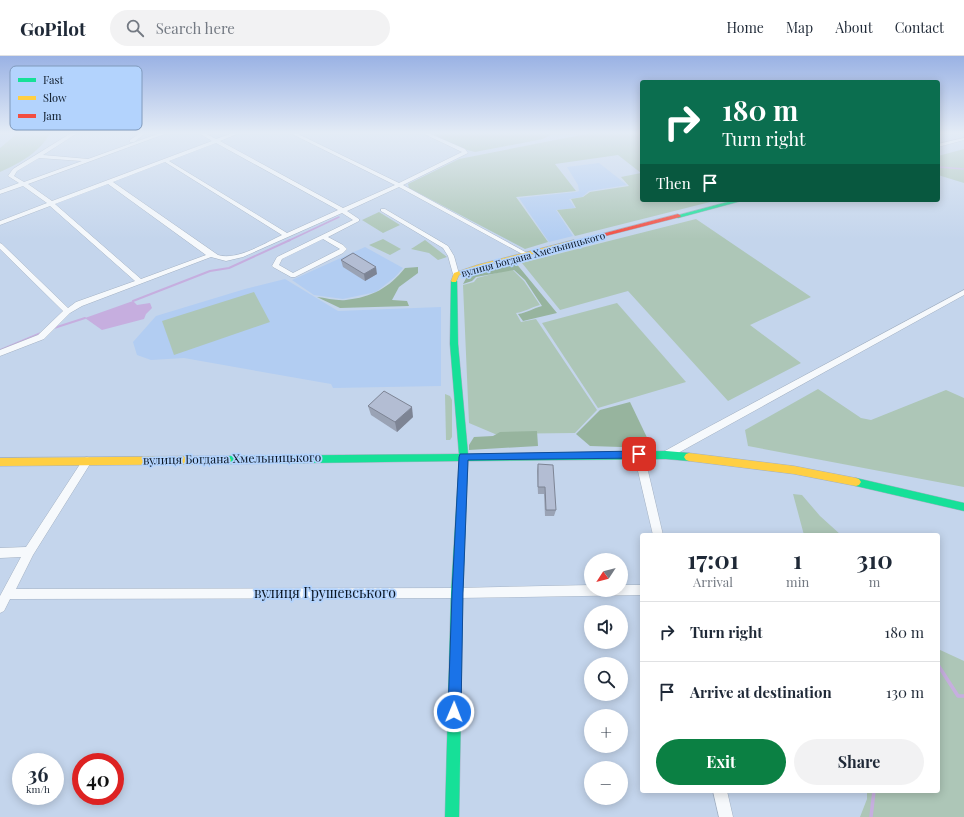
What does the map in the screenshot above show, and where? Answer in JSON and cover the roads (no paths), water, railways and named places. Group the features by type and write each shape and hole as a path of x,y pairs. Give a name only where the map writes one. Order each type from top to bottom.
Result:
{"street":[{"path":"20,168 11,173 13,178 50,203 139,281"},
{"path":"0,192 69,168"},
{"path":"0,223 145,168"},
{"path":"177,168 286,235"},
{"path":"264,168 342,210 357,220 279,258 275,266 293,276 341,252 344,249 324,237"},
{"path":"363,168 399,185 526,254"},
{"path":"108,181 211,255 228,260 241,256 435,168"},
{"name":"вулиця Богдана Хмельницького","path":"464,457 454,344 453,282 456,274 526,254 734,202"},
{"path":"383,210 446,247 451,256 456,274"},
{"path":"0,245 67,311"},
{"path":"0,353 41,337 67,311 79,304 211,255"},
{"path":"666,455 964,292"},
{"path":"639,454 658,533"},
{"name":"вулиця Богдана Хмельницького","path":"0,462 639,454 666,455 739,462 830,476 964,507"},
{"path":"452,817 457,593 464,457"},
{"path":"0,607 29,552 87,461"},
{"path":"0,554 29,552"},
{"name":"вулиця Грушевського","path":"7,594 457,593 640,590"},
{"path":"720,793 726,817"}],"waterway":[{"path":"945,168 964,169"},
{"path":"288,241 339,217"},
{"path":"133,301 210,271 229,268 290,240"},
{"path":"54,328 85,318"},
{"path":"0,350 41,333"},
{"path":"940,668 958,696 964,696"},
{"path":"871,817 874,793"}]}
